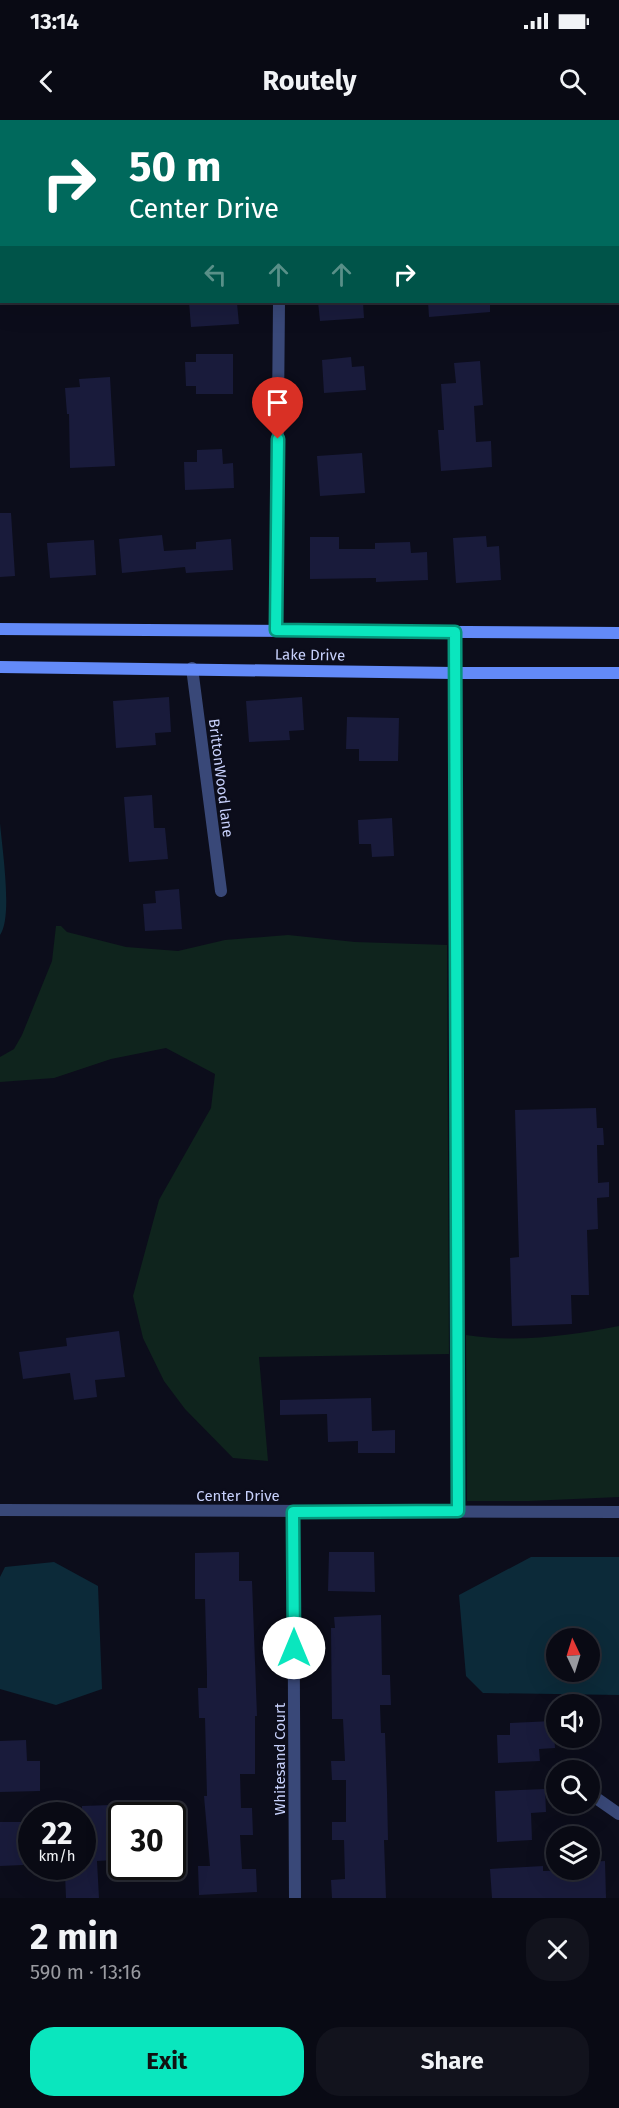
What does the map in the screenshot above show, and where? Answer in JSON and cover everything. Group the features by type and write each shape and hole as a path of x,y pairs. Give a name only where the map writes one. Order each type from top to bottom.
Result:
{"main road":[{"name":"Lake Drive","path":"0,630 619,633"},
{"name":"Lake Drive","path":"0,667 454,673 619,672"}],"street":[{"path":"276,630 279,303"},
{"path":"455,632 458,1511"},
{"name":"BrittonWood lane","path":"192,668 221,891"},
{"name":"Center Drive","path":"0,1510 619,1512"},
{"name":"Whitesand Court","path":"293,1512 296,1898"},
{"path":"600,1801 619,1814"}],"green space":[{"path":"56,926 61,926 67,932 126,947 178,951 225,940 288,935 355,942 447,945 449,1354 259,1357 268,1461 233,1458 185,1409 164,1381 143,1338 133,1296 159,1200 211,1108 215,1074 166,1048 111,1059 54,1078 0,1082 0,1057 14,1049 22,1035 52,961"},
{"path":"619,1326 619,1497 467,1501 466,1335 504,1338 543,1337"}],"water":[{"path":"0,823 6,914 0,935"},
{"path":"531,1557 619,1557 619,1695 483,1693 466,1676 459,1595"},
{"path":"54,1562 98,1586 102,1689 56,1705 0,1689 0,1577 5,1567"}],"building":[{"path":"189,303 237,303 239,324 191,327"},
{"path":"318,303 363,303 364,318 320,321"},
{"path":"428,303 490,303 490,312 429,317"},
{"path":"196,354 233,354 233,394 196,394 196,386 186,386 185,362 196,362"},
{"path":"351,357 352,367 364,366 366,390 324,393 322,360"},
{"path":"480,361 483,405 474,406 476,442 491,441 492,467 441,471 438,430 444,430 441,384 456,383 454,363"},
{"path":"110,377 115,466 70,468 69,414 67,414 65,388 80,387 79,379"},
{"path":"222,449 223,464 233,463 234,488 185,490 184,462 197,462 197,450"},
{"path":"362,453 365,493 320,496 317,456"},
{"path":"0,513 11,513 15,576 0,577"},
{"path":"162,535 164,551 196,549 196,542 231,539 233,570 186,573 185,567 122,573 119,539"},
{"path":"486,536 487,547 499,546 501,580 456,583 453,538"},
{"path":"310,537 339,537 339,549 375,549 375,543 410,542 411,553 427,552 428,580 376,582 376,578 310,579"},
{"path":"94,540 96,575 50,578 47,543"},
{"path":"169,697 171,732 155,733 156,745 116,748 113,701"},
{"path":"302,697 304,730 289,731 290,740 249,742 246,701"},
{"path":"347,717 399,718 398,761 359,761 359,749 346,749"},
{"path":"152,795 154,828 165,828 168,859 129,862 124,797"},
{"path":"392,818 394,856 372,857 371,844 359,844 358,820"},
{"path":"179,889 182,929 145,931 143,904 156,903 155,891"},
{"path":"596,1108 597,1128 603,1128 604,1145 597,1145 598,1183 609,1182 609,1197 597,1198 598,1229 587,1230 589,1295 571,1295 572,1324 512,1326 510,1258 519,1257 515,1110"},
{"path":"119,1331 125,1377 95,1380 97,1397 74,1400 70,1373 23,1379 19,1352 67,1346 66,1338"},
{"path":"371,1398 372,1431 395,1430 395,1453 358,1453 358,1441 328,1442 327,1414 280,1415 280,1400"},
{"path":"239,1552 239,1581 252,1581 257,1716 255,1716 255,1774 240,1774 241,1808 252,1808 253,1835 240,1835 242,1869 256,1869 257,1892 199,1895 198,1866 210,1866 204,1796 207,1796 205,1718 199,1718 198,1688 207,1688 205,1599 195,1599 195,1553"},
{"path":"329,1552 374,1552 375,1592 328,1591"},
{"path":"381,1615 382,1675 390,1675 391,1705 380,1705 381,1733 385,1733 387,1792 388,1840 384,1840 386,1898 332,1898 331,1880 345,1879 344,1840 332,1840 332,1822 346,1822 346,1780 332,1780 331,1761 345,1761 343,1719 332,1719 331,1628 335,1628 334,1617"},
{"path":"546,1721 546,1748 555,1748 539,1749 540,1761 498,1763 497,1735 510,1735 510,1723"},
{"path":"26,1740 27,1761 40,1761 40,1791 0,1792 0,1741"},
{"path":"545,1789 546,1812 531,1813 532,1840 497,1842 495,1791"},
{"path":"108,1805 108,1860 97,1861 99,1898 66,1898 65,1880 96,1880 96,1806"},
{"path":"0,1822 18,1822 18,1865 0,1866"},
{"path":"600,1861 605,1861 606,1898 492,1898 490,1869 543,1866 543,1871 546,1871 546,1880 600,1880"}],"route":[{"path":"278,439 276,630 455,632 458,1511 293,1512 294,1648"}]}
